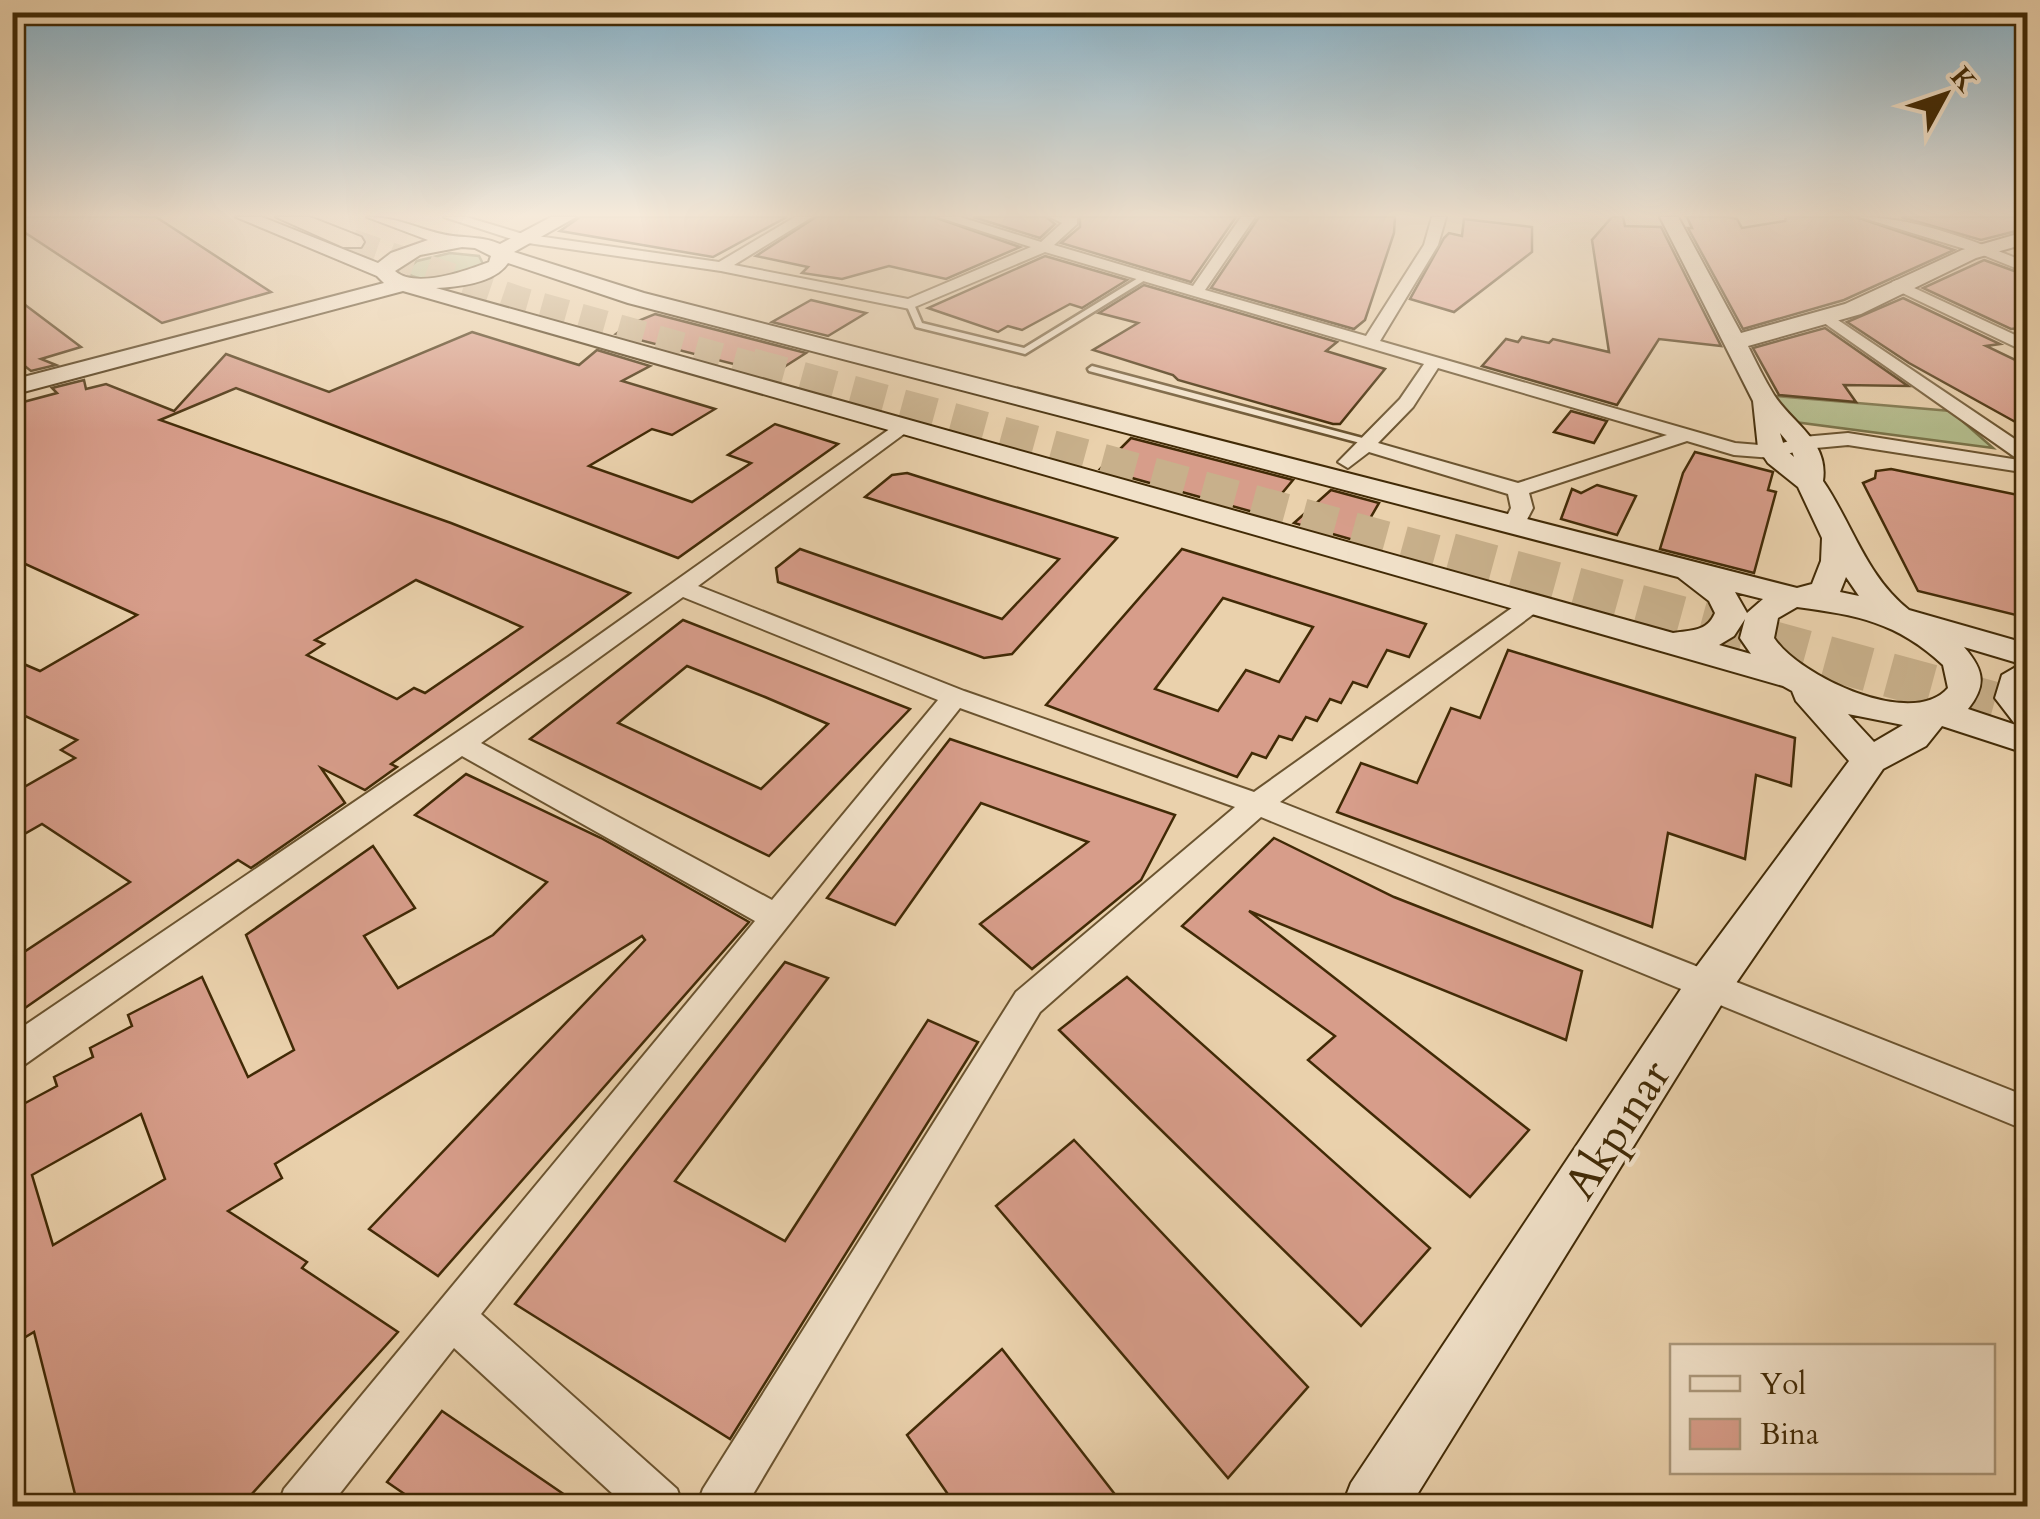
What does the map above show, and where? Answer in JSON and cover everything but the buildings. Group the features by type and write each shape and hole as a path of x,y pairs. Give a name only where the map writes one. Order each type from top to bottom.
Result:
{"main road":[{"path":"12,384 359,288"},
{"path":"421,288 486,310 901,428 1674,642 1793,677 1820,693 1881,712 1911,715 1935,711 2028,742"},
{"path":"486,310 482,292 490,288"},
{"path":"605,288 1685,570 1799,598 1848,603 2028,655"},
{"path":"1706,288 1764,401 1803,442 1811,468 1809,481"},
{"path":"1734,342 1853,309 1890,288"},
{"path":"1764,401 1765,424 1773,452 1809,481 1859,572 1900,619"},
{"path":"1837,538 1836,561 1825,591 1762,613 1756,626 1759,642 1772,660 1793,677 1870,760"},
{"path":"1674,642 1715,637 1728,625 1730,614 1722,596 1685,570"},
{"name":"Akpınar","path":"1374,1506 1707,988 1870,760 1913,738 1935,711 1955,706 1965,694 1966,680 1960,665 1946,648 1900,619"},
{"path":"2028,673 2014,683 2012,698 2028,716"}],"street":[{"path":"825,288 910,304"},
{"path":"882,315 948,288"},
{"path":"1182,288 1734,449 1773,452 1803,442 1848,439 2028,467"},
{"path":"1196,292 1199,288"},
{"path":"1370,343 1404,288"},
{"path":"1905,288 2028,348"},
{"path":"1826,316 2028,457"},
{"path":"1348,462 1407,403 1434,362"},
{"path":"12,1054 682,588 901,428"},
{"path":"1366,444 1518,490 1687,435"},
{"path":"1514,524 1522,508 1518,490"},
{"path":"682,588 955,697 1257,804 2028,1114"},
{"path":"720,1506 1028,1002 1257,804 1531,605"},
{"path":"301,1506 955,697"},
{"path":"459,743 777,918"},
{"path":"452,1317 660,1506"}],"lane":[{"path":"910,304 919,325 1025,351 1128,288"},
{"path":"1092,369 1366,444"}],"green space":[{"path":"1776,396 1951,411 1993,448 1787,421"}],"tunnel":[{"path":"486,288 760,367"},
{"path":"751,365 1459,558"},
{"path":"1450,555 2028,713"}]}
